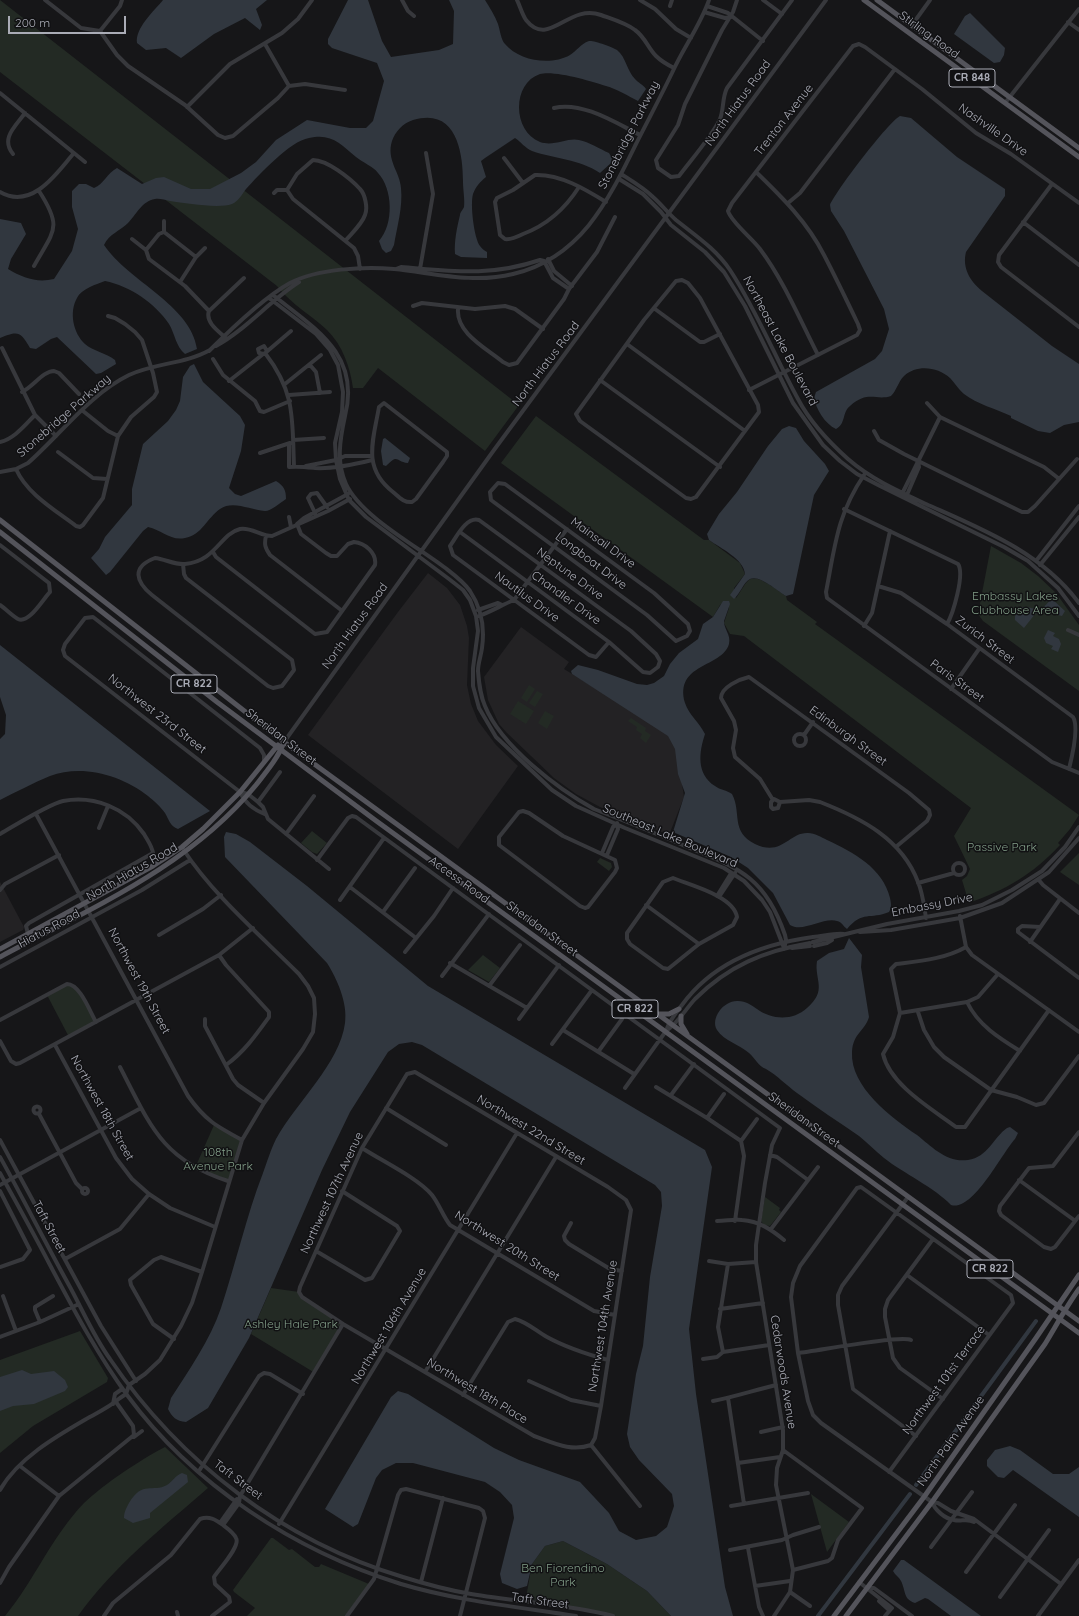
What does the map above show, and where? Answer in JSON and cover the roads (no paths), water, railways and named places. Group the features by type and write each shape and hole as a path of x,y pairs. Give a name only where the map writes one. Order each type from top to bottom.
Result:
{"main road":[{"name":"Stirling Road","path":"864,0 1079,157"},
{"name":"Stirling Road","path":"877,0 1079,148"},
{"name":"Sheridan Street","path":"0,520 284,742 1079,1321"},
{"name":"Sheridan Street","path":"0,532 279,748 1079,1333"},
{"name":"North Hiatus Road","path":"0,949 153,866 182,847 203,829 240,792 264,761 284,742"},
{"name":"North Hiatus Road","path":"0,957 155,873 186,853 227,818 244,800 270,767 279,748"},
{"path":"391,831 396,824"},
{"path":"529,932 534,924"},
{"path":"657,1014 668,1014 679,1009"},
{"path":"681,1016 681,1024 688,1037"},
{"name":"North Palm Avenue","path":"834,1616 924,1497 1079,1275"},
{"name":"North Palm Avenue","path":"846,1616 932,1502 1060,1320 1064,1310 1079,1289"}],"street":[{"path":"44,0 81,28 100,32 117,55 128,66 187,107 218,135 225,138 233,136 278,98 289,86 305,84 345,90"},
{"path":"100,32 120,6 122,0"},
{"path":"187,107 230,64 282,34 298,19 312,0"},
{"path":"402,0 408,12 414,16"},
{"path":"517,0 525,18 536,29 551,30 569,18 587,12 599,14 628,26 644,38 655,56 674,68"},
{"path":"640,0 655,9 676,29 691,38"},
{"path":"670,6 672,0"},
{"name":"Stonebridge Parkway","path":"0,472 16,469 28,463 83,411 117,383 130,375 183,361 209,351 273,298 305,278 328,273 360,269 396,269 401,267 420,271 496,271 540,260 546,260 574,242 588,227 606,202 674,68 691,38 709,0"},
{"path":"737,0 731,17 722,30 685,104 678,125 656,158 656,164 670,176 675,178 681,173 718,123 722,112 723,98 727,88 792,0"},
{"path":"763,0 782,14"},
{"name":"North Hiatus Road","path":"284,742 420,553 826,0"},
{"path":"912,25 930,0"},
{"path":"707,6 728,13 731,17 763,40"},
{"path":"1005,103 1079,8"},
{"path":"704,12 725,18 731,17"},
{"path":"1068,22 1079,30"},
{"path":"264,44 289,86"},
{"name":"Nashville Drive","path":"859,44 895,69 976,134 1011,154 1079,203"},
{"name":"Trenton Avenue","path":"818,355 772,267 760,248 730,216 728,211 732,203 853,46 859,44"},
{"path":"788,203 800,193 895,69"},
{"path":"0,93 69,147 72,154 85,162"},
{"path":"554,108 568,107 584,110 603,117 640,136"},
{"path":"13,154 7,147 7,142 25,113"},
{"path":"0,192 6,196 17,197 39,191 72,154"},
{"path":"420,271 432,194 431,176 426,154"},
{"path":"504,158 523,183"},
{"path":"287,190 297,174 313,160 321,160 327,163 360,189 365,201 365,216 346,240"},
{"path":"749,390 857,335 860,330 824,254 788,203 756,172"},
{"path":"579,187 565,207 550,220 532,231 507,240 502,238 499,232 495,202 497,198 535,175 571,183 579,187 606,202"},
{"name":"Northeast Lake Boulevard","path":"620,176 649,193 669,214 710,246 722,258 743,290 785,371 798,400 816,426 864,475"},
{"name":"Northeast Lake Boulevard","path":"620,176 643,194 671,225 705,252 735,288 780,374 793,403 823,445 840,461 901,495 998,537 1037,560"},
{"path":"1052,184 999,255 998,262 1001,267 1079,327"},
{"path":"274,193 277,190 287,190"},
{"path":"287,190 293,199 346,240 354,248 358,256 360,269"},
{"path":"34,266 54,231 50,208 39,191"},
{"path":"458,309 458,320 464,330 503,362 511,365 519,361 564,299 570,287 597,252 615,217"},
{"path":"164,221 164,232"},
{"path":"1023,222 1079,265"},
{"path":"146,250 159,234 164,232"},
{"path":"164,232 196,257"},
{"path":"132,239 146,250 149,259 180,282 209,311"},
{"path":"705,252 710,246"},
{"path":"180,282 196,257 205,248"},
{"path":"546,260 553,278 570,287"},
{"path":"226,338 209,321 207,316 209,311 244,278"},
{"path":"682,280 688,283 700,298 758,406 759,412 720,467 696,497 691,499 686,498 580,421 577,417 578,411 600,380 644,320 655,309 676,281 682,280"},
{"name":"Southeast Lake Boulevard","path":"273,298 316,334 330,350 338,366 343,392 342,412 335,443 338,466 351,499 420,553 463,590 475,611 478,631 473,668 473,686 480,708 490,727 506,748 559,795 587,812 734,874 752,888 762,900 774,918 780,942 784,948"},
{"path":"413,306 422,303 458,309 475,309 505,306 515,308 543,329"},
{"path":"655,309 700,342 704,342 720,334"},
{"path":"16,469 20,478 28,487 76,526 80,527 103,498 118,436 131,417 156,395 152,368 144,345 138,335 115,318 108,316"},
{"path":"229,381 291,331"},
{"path":"627,344 745,431"},
{"path":"2,348 22,392 35,415 56,436"},
{"path":"265,353 285,384 289,396 292,467 306,466 345,456 372,458"},
{"path":"285,384 321,355"},
{"path":"213,359 223,375 254,401 262,412 290,401"},
{"path":"310,364 316,372 320,393"},
{"path":"22,392 30,388 48,372 54,371 60,373 79,394"},
{"path":"600,380 720,467"},
{"path":"289,396 330,392"},
{"path":"381,402 386,404 447,452 447,456 416,500 409,503 404,501 383,483 376,472 372,458 381,402"},
{"path":"927,403 940,417 1044,467 1058,478"},
{"path":"83,411 108,431 118,436"},
{"path":"0,442 7,440 19,431 35,415"},
{"path":"901,495 940,417"},
{"path":"874,431 879,440 1022,512 1028,512 1077,459"},
{"path":"260,453 292,442 324,438"},
{"path":"58,452 93,478 107,479"},
{"path":"306,466 315,468 338,466 372,458"},
{"path":"906,497 919,467 918,460"},
{"path":"864,475 844,508 956,562 960,567 961,573 953,614 947,624"},
{"name":"Mainsail Drive","path":"492,488 498,483 505,484 654,593 688,624 690,631 687,636"},
{"name":"Longboat Drive","path":"492,488 490,492 491,500 647,615 676,641 687,636"},
{"path":"317,517 308,500 311,494 317,493 326,505 328,511"},
{"path":"297,524 304,518 348,493"},
{"name":"Northeast Lake Boulevard","path":"906,497 1004,547 1033,565"},
{"path":"183,564 186,578 292,660 294,670 282,686 278,688 268,686 152,596 139,583 138,578 140,571 150,560 159,558 183,564 197,562 213,552 231,533 238,529 246,528 266,536 272,536 297,524 317,517 351,499"},
{"path":"1079,506 1033,565 1058,588 1079,616"},
{"name":"Paris Street","path":"844,508 839,524 826,598 1052,762 1079,773"},
{"path":"289,517 291,527"},
{"path":"1037,568 1079,517"},
{"name":"Neptune Drive","path":"460,532 469,521 475,519 479,520 631,631 656,654 660,661 658,667"},
{"path":"213,552 216,557 315,634 327,632 341,610 375,565 376,558 373,553 362,545 354,542 348,544 337,556 331,556 301,534 297,524"},
{"path":"476,616 500,608 502,605 514,600 567,529"},
{"path":"864,626 872,613 890,531"},
{"name":"Chandler Drive","path":"460,532 609,642 643,672 650,674 658,667"},
{"name":"Nautilus Drive","path":"460,532 450,546 453,555 589,655 596,657 609,642"},
{"path":"266,536 266,550 270,555 341,610"},
{"path":"0,545 49,583 50,592 29,618 23,620 18,619 0,605"},
{"name":"Southeast Lake Boulevard","path":"420,553 463,582 480,609 484,630 478,668 479,685 485,706 494,724 511,744 558,787 594,809 722,860 738,869 754,882 771,903 786,940"},
{"path":"1037,560 1079,603"},
{"name":"Zurich Street","path":"878,586 901,593 947,624 979,649 1073,716 1075,720 1076,733 1069,769"},
{"path":"475,611 498,603 502,605"},
{"name":"Sheridan Street","path":"63,650 64,644 85,618 93,617 260,748 264,755 264,761"},
{"path":"1068,630 1079,635"},
{"path":"951,689 979,649"},
{"name":"Northwest 23rd Street","path":"63,650 65,656 240,792"},
{"name":"Edinburgh Street","path":"773,800 760,779 734,757 733,748 736,730 734,721 721,698 724,691 736,682 749,676 924,804 929,810 930,815 927,821 896,846"},
{"path":"804,735 813,722"},
{"path":"258,802 280,772"},
{"path":"240,792 248,794 258,802 263,807 268,819 330,869"},
{"path":"240,792 244,800 258,811 265,814"},
{"path":"286,834 314,796"},
{"path":"0,834 62,801 78,800 96,802 108,806 129,817 138,825 152,847 153,854 29,923 26,926 28,934"},
{"path":"780,802 778,808 773,809 770,805 773,800 780,802 809,800 831,806 884,835 896,846 910,864 918,883 927,923"},
{"path":"99,828 108,806"},
{"path":"523,811 529,813 579,845 602,853 615,860 617,868 588,906 584,908 501,848 498,842 499,837 519,812 523,811"},
{"name":"Northwest 19th Street","path":"36,814 89,909 188,1096 199,1112 212,1124 242,1140"},
{"name":"Access Road","path":"318,860 352,816 660,1039"},
{"path":"607,855 618,829 617,825 619,819"},
{"path":"602,853 613,827 617,825"},
{"name":"Embassy Drive","path":"856,932 863,929 925,916 959,911 1001,896 1035,876 1050,864 1079,827"},
{"path":"340,900 384,838"},
{"name":"Embassy Drive","path":"671,1024 679,1009 702,983 732,961 764,946 786,940 856,932 891,930 960,918 1002,903 1038,880 1062,859 1079,838"},
{"path":"0,1490 4,1483 20,1466 63,1433 114,1403 126,1394 129,1385 136,1381 160,1360 174,1339 192,1303 228,1181 242,1140 264,1103 303,1049 313,1032 315,1014 314,998 308,986 299,974 221,895 190,860 182,847"},
{"path":"0,890 5,884 59,855"},
{"name":"Hiatus Road","path":"0,967 172,873 190,860"},
{"path":"383,912 415,868"},
{"path":"718,896 738,869"},
{"path":"918,883 954,873"},
{"path":"1035,876 1060,899 1079,913"},
{"path":"673,878 718,896 732,908 737,915 733,925 699,944 668,969 663,968 630,944 627,939 630,927 663,882 669,879 673,878"},
{"path":"350,887 416,938"},
{"path":"405,952 434,916 453,888"},
{"path":"159,935 203,909 221,895"},
{"path":"1030,942 1060,899"},
{"path":"646,905 699,944"},
{"path":"959,911 966,947 972,955 1079,1032"},
{"path":"442,976 450,963 489,914"},
{"path":"1040,927 1022,926 1018,929 1019,934 1079,978"},
{"path":"0,1041 12,1061 16,1064 54,1045 219,955 253,928"},
{"name":"Embassy Drive","path":"671,1024 681,1016 715,981 737,966 766,953 790,947 827,943 844,934"},
{"path":"784,948 786,940"},
{"path":"489,986 520,944"},
{"path":"966,947 958,952 930,960 896,964 891,969 900,1014 893,1037 883,1054 885,1063 896,1079 912,1094 956,1127 965,1127 1049,1010"},
{"path":"219,955 226,966 269,1012 269,1017 247,1047 226,1065"},
{"path":"450,963 527,1008"},
{"path":"519,1019 559,965"},
{"path":"900,1014 918,1012 967,1002 978,997 998,974"},
{"path":"0,1020 67,984 71,984 77,987 96,1022"},
{"path":"552,1044 592,990"},
{"path":"967,1002 973,1015 984,1026 1020,1051"},
{"path":"918,1012 924,1030 934,1047 944,1057 991,1090 1040,1105 1044,1104 1079,1056"},
{"path":"205,1019 205,1026 238,1085 264,1103"},
{"path":"598,1052 622,1019"},
{"path":"624,1088 671,1024"},
{"path":"563,1030 634,1074"},
{"path":"660,1039 728,1089 733,1081"},
{"name":"Northwest 18th Street","path":"54,1045 116,1158 132,1179 149,1194 170,1208 215,1226"},
{"path":"671,1095 694,1064"},
{"path":"120,1067 155,1132 168,1148 188,1164 208,1175 228,1181"},
{"name":"Northwest 107th Avenue","path":"300,1287 362,1148 407,1074 415,1072"},
{"name":"Northwest 22nd Street","path":"415,1072 626,1200 632,1210"},
{"path":"656,1087 707,1118 741,1142 744,1156 735,1221"},
{"name":"Cedarwoods Avenue","path":"728,1089 780,1128 770,1155 759,1224 756,1262 782,1427 783,1450 780,1456 776,1475 778,1499 786,1538 791,1553 793,1570 790,1581 790,1592"},
{"path":"707,1118 724,1094"},
{"path":"0,1185 59,1151 141,1108"},
{"path":"386,1108 446,1145"},
{"path":"39,1114 76,1183 82,1190"},
{"path":"741,1142 758,1119"},
{"path":"1079,1132 1056,1163 1050,1166 1029,1168 1000,1206 999,1211 1002,1216 1044,1247 1051,1249 1055,1246 1074,1220 1079,1216"},
{"name":"Northwest 106th Avenue","path":"277,1528 517,1133"},
{"name":"Taft Street","path":"0,1140 104,1332 136,1381"},
{"name":"Northwest 20th Street","path":"362,1148 423,1187 433,1196 443,1216 450,1225 594,1311 615,1315"},
{"path":"770,1155 777,1157 808,1180"},
{"name":"Taft Street","path":"0,1157 108,1357 155,1418 203,1466 240,1496 280,1522 350,1558 464,1596 564,1606 613,1616"},
{"path":"425,1372 496,1253 556,1157"},
{"path":"771,1229 818,1167"},
{"name":"Taft Street","path":"0,1173 71,1307 95,1348 122,1389 169,1444 237,1502 277,1528 307,1545 376,1575 417,1588 576,1616"},
{"path":"1019,1180 1074,1220"},
{"path":"943,1399 895,1363 891,1352 885,1309 888,1300 933,1239 861,1187 857,1188 797,1271 792,1283 791,1297 798,1354 808,1401 813,1415 821,1423 924,1497 956,1513 970,1517 1061,1584"},
{"path":"316,1251 365,1280 372,1278 400,1231 397,1226 342,1191"},
{"path":"0,1192 30,1250 23,1259 0,1267"},
{"path":"65,1259 120,1229 149,1194"},
{"path":"908,1197 842,1286 838,1295 838,1305 853,1388 916,1436"},
{"name":"Northwest 104th Avenue","path":"591,1445 595,1438 601,1406 632,1210"},
{"path":"717,1221 742,1220 759,1224 771,1229 784,1240"},
{"path":"571,1223 564,1236 565,1240 569,1244 610,1268 622,1271"},
{"name":"Northwest 101st Terrace","path":"890,1472 1013,1303 1012,1295 933,1239"},
{"path":"174,1339 154,1324 131,1285 130,1280 154,1260 161,1258 202,1272"},
{"path":"709,1261 728,1264 756,1262"},
{"path":"723,1352 718,1333 720,1309 728,1264"},
{"path":"907,1275 989,1335"},
{"name":"Northwest 18th Place","path":"300,1287 299,1292 302,1297 343,1324 534,1436 568,1448 580,1449 591,1445"},
{"path":"3,1296 16,1331"},
{"path":"40,1322 35,1307 53,1296"},
{"path":"720,1309 763,1303"},
{"path":"0,1337 40,1322 79,1304"},
{"path":"463,1395 508,1322 515,1319 524,1321 546,1336 575,1351 608,1360"},
{"path":"221,1524 237,1502 303,1394 343,1324"},
{"path":"798,1354 889,1340 906,1338 911,1340"},
{"path":"703,1359 716,1357 723,1352 769,1345"},
{"path":"199,1471 259,1376 264,1373 270,1374 303,1394"},
{"path":"529,1381 571,1400 601,1406"},
{"path":"713,1401 776,1385"},
{"path":"122,1389 115,1394 114,1403 133,1426 135,1432 132,1438"},
{"path":"728,1398 744,1504"},
{"path":"761,1432 782,1427"},
{"path":"1,1580 59,1496 74,1482 142,1431"},
{"path":"591,1445 640,1506"},
{"path":"783,1450 862,1508 838,1540 832,1558 828,1561 793,1570"},
{"path":"738,1463 780,1456"},
{"path":"20,1466 59,1496"},
{"path":"347,1616 376,1575 398,1495 401,1490 406,1489 479,1508 483,1511 485,1518 460,1616"},
{"path":"931,1547 972,1492"},
{"path":"731,1506 808,1493"},
{"path":"421,1582 443,1498"},
{"path":"932,1502 934,1508 952,1520 970,1520 982,1526"},
{"path":"966,1572 1015,1505"},
{"path":"945,1516 950,1510"},
{"path":"104,1616 117,1599 171,1554 200,1519 207,1517 221,1524 235,1536 238,1542 236,1548 214,1577 214,1584 229,1597 230,1602 212,1616"},
{"path":"730,1550 748,1548 782,1540 819,1527"},
{"path":"1000,1597 1049,1530"},
{"path":"748,1548 754,1586 759,1607 763,1616"},
{"path":"348,1564 350,1558"},
{"path":"1038,1616 1079,1560"},
{"path":"754,1586 790,1581"},
{"path":"859,1582 868,1588 877,1599 912,1616"},
{"path":"868,1588 874,1588 893,1602 893,1608 885,1616"},
{"path":"774,1616 790,1592 810,1606"}],"waterway":[{"path":"916,1485 1036,1321"},
{"path":"818,1616 910,1494"}],"park label":[{"name":"Embassy Lakes Clubhouse Area","path":"1015,603"},
{"name":"Passive Park","path":"1002,847"},
{"name":"108th Avenue Park","path":"218,1159"},
{"name":"Ashley Hale Park","path":"291,1324"},
{"name":"Ben Fiorendino Park","path":"563,1575"}]}
